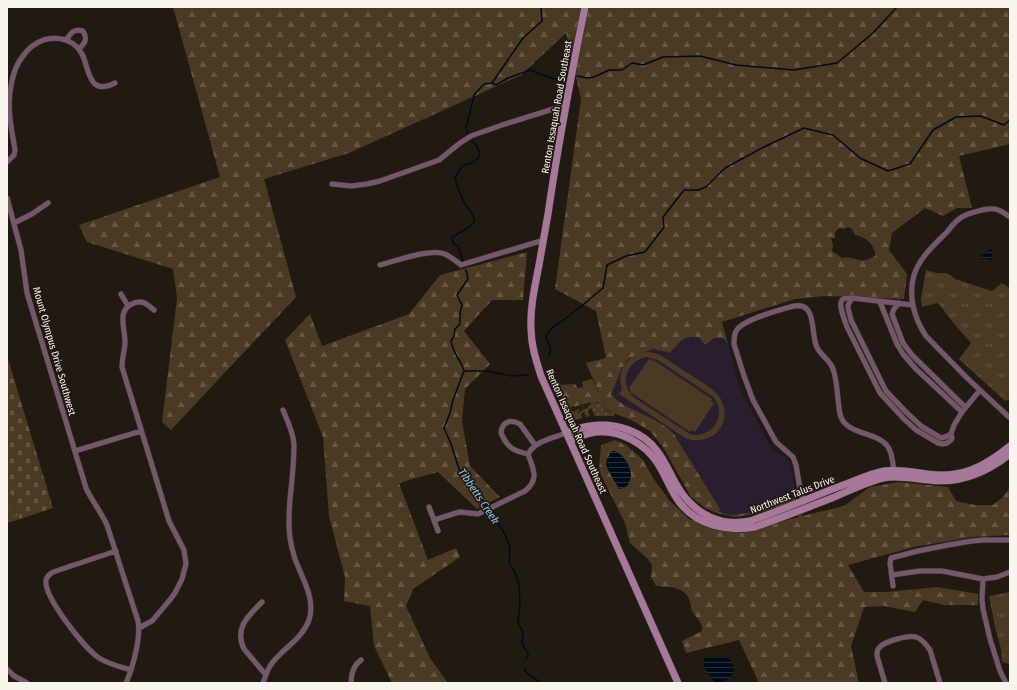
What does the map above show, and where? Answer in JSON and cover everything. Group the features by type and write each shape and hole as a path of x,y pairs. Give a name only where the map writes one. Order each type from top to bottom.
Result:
{"street":[{"name":"Renton Issaquah Road Southeast","path":"585,7 566,105 544,240 532,298 532,345 541,376 678,683"},
{"path":"66,40 73,31 83,31 86,35 86,39 79,49"},
{"path":"7,162 15,153 9,114 9,98 12,82 17,65 32,46 43,40 52,38 59,38 73,43 79,49 85,61 90,78 95,84 102,87 111,86 115,83"},
{"path":"332,184 351,186 380,181 439,160 471,136 566,105"},
{"name":"Mount Olympus Drive Southwest","path":"7,198 24,267 27,293 74,451 86,488 107,525 139,628"},
{"path":"14,223 32,214 48,203"},
{"path":"1010,217 1001,210 992,208 962,216 925,254 917,266 912,286 913,304 918,323 926,336 935,347 1010,418"},
{"path":"380,265 423,254 437,253 445,254 459,264 464,264 544,240"},
{"path":"121,294 128,306"},
{"path":"913,304 880,302 852,298 845,298 842,300 841,303 847,327 880,394 916,430 928,438 943,444 951,440 954,425 965,407 980,390"},
{"path":"126,683 131,670 139,628 152,621 169,601 182,579 186,564 184,550 169,521 122,367 125,343 124,311 128,306 142,302 146,303 154,310"},
{"path":"880,302 897,344 903,354 962,412"},
{"path":"899,303 892,314 904,343 915,359 965,407"},
{"path":"805,504 799,484 795,461 790,454 776,442 753,400 734,344 734,335 736,330 759,317 798,305 807,308 810,315 816,346 833,369 840,414 843,422 849,427 885,443 890,449 894,473"},
{"path":"263,683 269,667 303,632 309,621 311,611 309,593 294,557 288,526 294,444 290,427 283,410"},
{"path":"528,454 516,451 510,447 501,433 503,426 509,422 517,422 535,445"},
{"name":"Northwest Talus Drive","path":"566,433 586,426 600,425 620,427 637,434 648,441 657,450 670,470 680,491 688,501 695,508 719,521 750,521 805,504"},
{"path":"74,451 141,431"},
{"name":"Northwest Talus Drive","path":"570,440 586,434 601,432 615,434 634,441 643,447 654,458 675,495 685,509 699,519 716,526 733,529 755,527 874,474 909,471 934,475 954,474 972,470 985,464 1010,446"},
{"path":"528,454 535,445 566,433"},
{"path":"434,520 460,512 478,514 525,491 532,485 534,473 534,469 528,454"},
{"name":"Northwest Talus Drive","path":"894,473 904,477 934,481 956,480 977,474 999,463 1010,454"},
{"path":"429,507 438,531"},
{"path":"893,586 891,558 940,546 972,541 1010,540"},
{"path":"116,551 53,572 48,576 46,585 50,596 61,615 93,653 101,660 131,670"},
{"path":"892,575 942,570 983,579 997,577 1010,572"},
{"path":"983,579 983,608 990,639 1000,671 1006,683"},
{"path":"262,602 243,623 240,636 244,649 266,675"},
{"path":"885,683 878,661 877,652 879,648 884,643 912,636 925,643 930,650 940,683"},
{"path":"351,683 352,673 357,663 361,660"},
{"path":"7,669 14,676 27,683"}],"shaded area":[{"path":"691,336 723,338 728,344 740,389 772,449 790,463 796,497 747,513 731,515 719,512 720,509 674,434 611,396 621,370 628,359 653,349 670,353 679,341"}],"green space":[{"path":"173,7 1010,7 1010,144 959,156 972,208 957,208 943,216 925,208 892,233 889,250 907,274 904,299 825,296 795,299 722,322 728,344 723,338 714,338 705,345 699,337 689,337 682,340 670,353 653,349 628,359 621,370 611,395 624,405 663,425 674,434 720,509 719,512 731,515 747,513 796,497 802,516 844,506 870,487 899,482 948,487 956,501 975,505 993,505 1004,496 1010,487 1010,535 972,537 914,547 848,565 864,592 887,592 937,587 978,594 978,605 944,605 923,600 915,612 884,606 864,607 851,646 859,683 759,683 739,640 686,653 682,641 702,631 701,624 693,612 687,595 679,589 656,586 651,577 652,565 648,559 630,543 625,523 599,471 601,445 615,440 626,445 643,460 653,478 670,501 689,519 718,530 741,533 798,517 792,503 754,514 735,517 717,513 705,508 691,497 663,447 650,431 631,420 606,410 603,402 582,404 575,407 565,404 561,392 567,388 562,388 558,385 575,384 578,388 583,387 582,382 592,379 600,395 586,363 606,358 596,311 555,289 581,99 566,33 521,75 349,153 264,179 296,297 171,430 162,422 177,298 173,269 87,242 79,225 220,177","holes":["848,227 852,229 855,235 866,239 876,255 862,260 842,258 832,251 833,245 831,238 835,238 835,232 840,228 844,229","621,455 630,469 615,481 607,468 607,458"]},
{"path":"527,252 523,300 492,300 464,331 490,364 465,389 462,421 470,466 500,497 477,509 438,472 399,483 428,560 456,548 460,557 413,589 406,606 430,658 448,683 392,683 374,646 370,606 344,601 345,577 329,516 323,437 285,340 310,314 322,346 409,314 440,275"},
{"path":"926,270 936,273 947,273 955,279 992,291 1002,283 1010,288 1010,399 1005,401 959,359 971,343 938,303 922,307 921,298"},
{"path":"648,352 662,356 714,390 723,404 724,421 722,426 714,435 707,439 700,440 685,438 619,394 622,389 621,375 623,369 630,359 641,353","holes":["647,357 658,360 713,397 718,404 719,418 711,429 698,435 690,434 635,398 630,392 626,380 629,368 640,359"]},
{"path":"7,355 14,379 7,379"},
{"path":"649,359 651,361 652,359 712,399 711,401 714,403 695,432 692,430 690,432 630,392 631,390 629,388"},
{"path":"7,379 14,379 53,508 20,519 7,484"},
{"path":"558,385 562,388 567,388 561,394 569,411 576,413 579,419 573,421 568,415 556,386"},
{"path":"590,402 603,402 606,411 614,413 614,416 595,416 591,408 588,411 590,416 586,417 584,412 581,414 582,418 579,419 576,413 570,412 566,405 571,407 571,411 575,412 577,410 579,413 591,406"},
{"path":"7,484 20,519 7,523"},
{"path":"1010,592 1010,666 1009,664 1002,662 1001,649 989,596"}],"sand":[{"path":"589,402 592,406 582,410 583,411 579,413 570,410 571,408 572,410 589,404"}],"water":[{"path":"990,249 992,250 992,260 981,259 981,255 985,254"},
{"path":"614,451 623,457 631,472 628,485 619,489 607,468 606,463 610,452"},
{"path":"704,658 729,658 735,669 731,677 724,681 724,683 715,683 703,665"}],"waterway":[{"name":"Tibbetts Creek","path":"468,133 466,129 474,95 484,84 492,83 523,38 542,21 541,7"},
{"path":"577,76 587,78 594,77 609,70 622,70 632,63 643,65 663,57 700,56 736,65 794,70 837,63 873,33 897,7"},
{"path":"492,83 496,85 508,78 530,70 554,79 565,80"},
{"path":"549,356 551,348 546,337 550,330 603,288 607,265 626,256 645,252 664,227 663,217 684,190 698,190 706,187 725,168 764,147 804,128 833,135 860,158 888,171 910,164 933,130 956,117 981,116 1004,125 1010,120"},
{"name":"Tibbetts Creek","path":"463,260 458,246 453,243 452,237 473,224 474,218 462,197 455,178 462,166 472,163 480,156 477,146 472,141"},
{"name":"Tibbetts Creek","path":"466,270 468,279 457,295 462,305 460,324 455,329 454,336 451,341 464,371 444,428 459,469 479,495 505,534 510,547 509,562 516,575 519,585 520,602 518,622 523,633 522,644 528,653 528,657 525,660"},
{"path":"465,371 488,371 511,376 528,375"},
{"name":"Tibbetts Creek","path":"524,669 540,683"}]}
